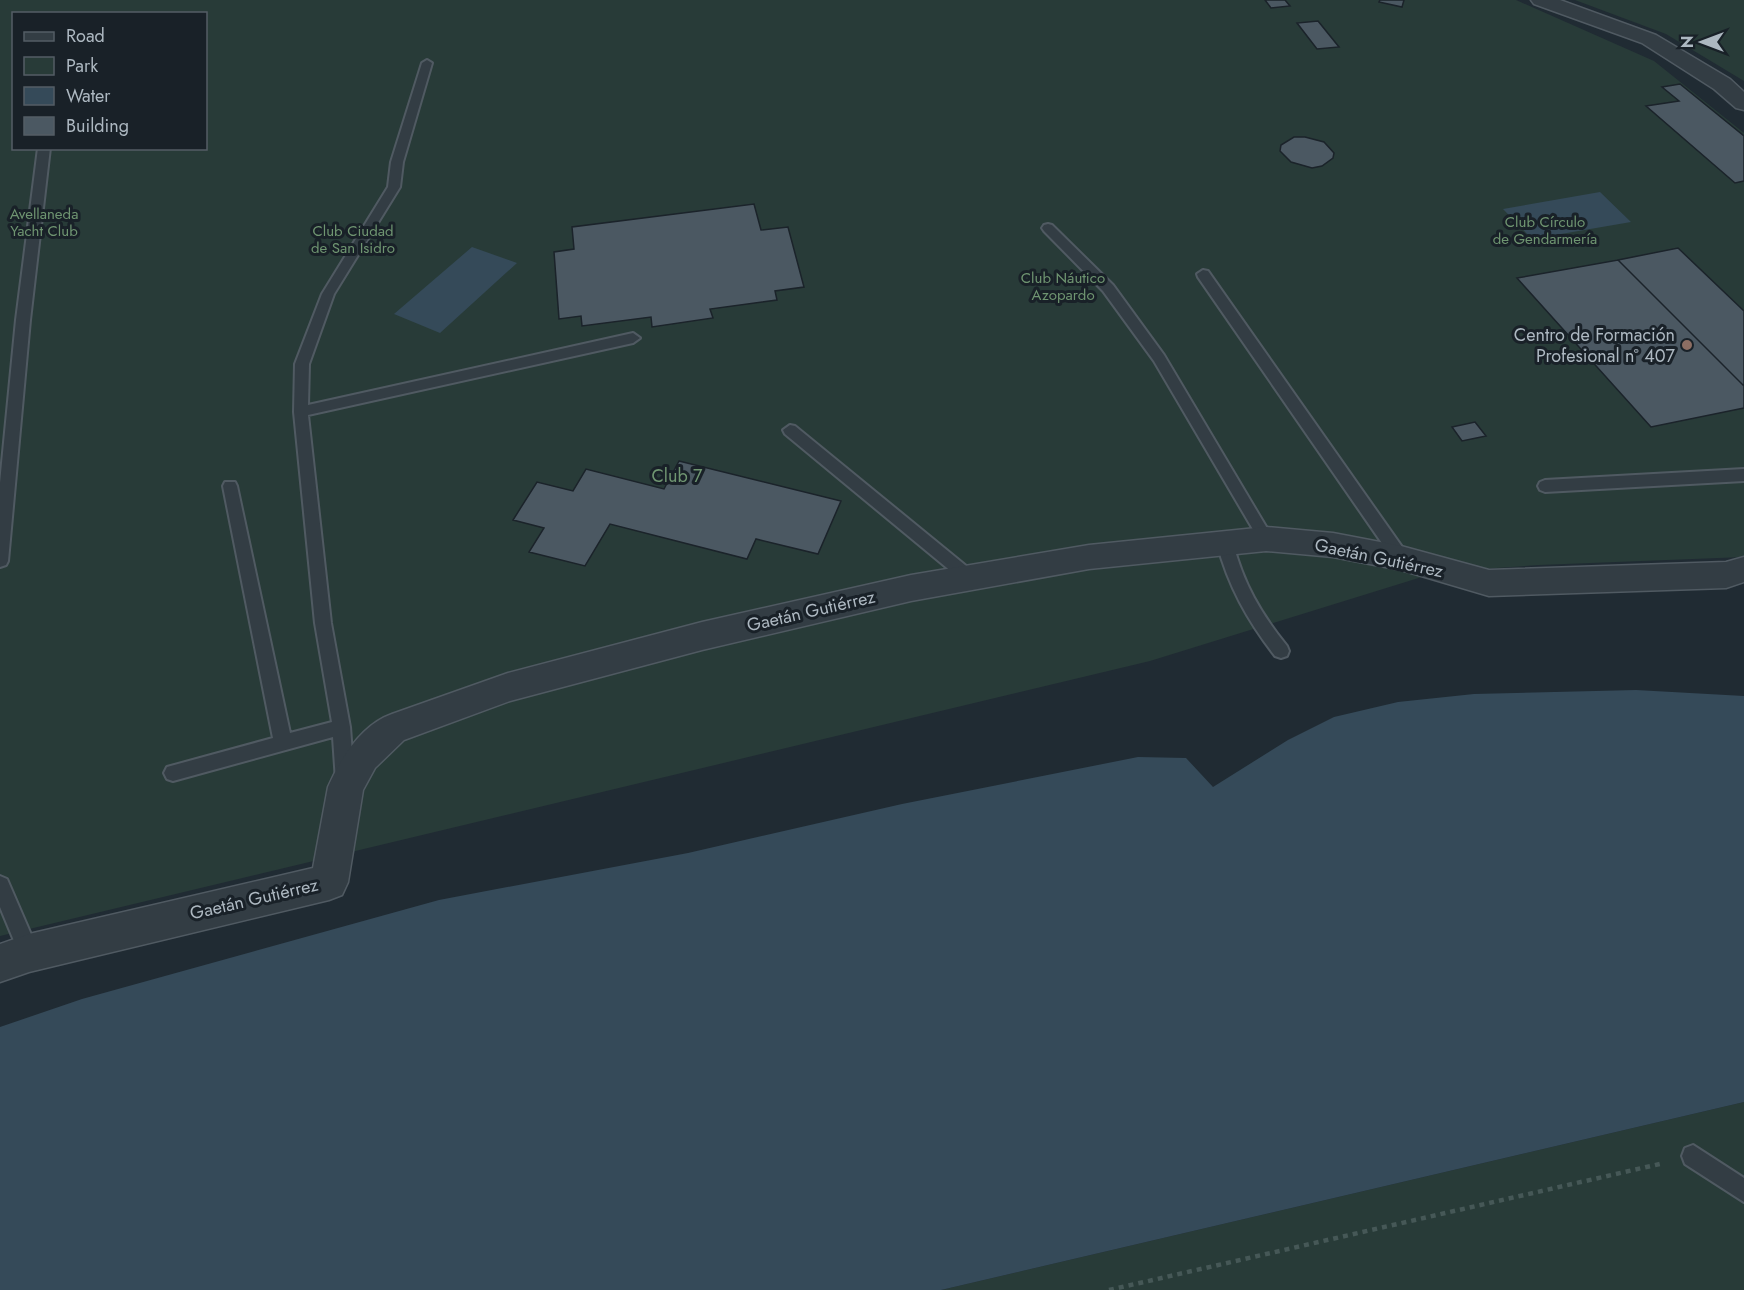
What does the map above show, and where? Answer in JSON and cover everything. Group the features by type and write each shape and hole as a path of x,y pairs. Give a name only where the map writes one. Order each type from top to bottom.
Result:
{"street":[{"path":"1541,0 1649,39 1722,84 1744,103"},
{"name":"Gaetán Gutiérrez","path":"14,958 329,882 346,787 363,757 392,729 508,687 778,618 911,588 1089,557 1266,539 1333,545 1401,558 1489,583 1726,575 1744,568"}],"lane":[{"path":"346,787 341,727 323,623 301,412 302,364 328,294 394,188 397,162 427,63"},
{"path":"0,561 23,320 44,150"},
{"path":"1048,228 1108,288 1158,358 1266,539"},
{"path":"1203,274 1401,558"},
{"path":"301,412 633,338"},
{"path":"790,430 970,578"},
{"path":"1545,486 1744,475"},
{"path":"231,486 283,743"},
{"path":"1225,543 1241,595 1252,614 1281,651"},
{"path":"173,773 341,727"},
{"path":"0,885 14,958"},
{"path":"1693,1156 1744,1191"}],"path":[{"path":"1109,1290 1693,1156"}],"green space":[{"path":"0,0 1516,0 1654,61 1744,133 1744,557 1539,565 1438,572 1150,661 0,936"},
{"path":"1575,0 1744,0 1744,81 1666,34"},
{"path":"1744,1102 1744,1290 941,1290"}],"water":[{"path":"1600,192 1631,222 1532,239 1503,209"},
{"path":"472,247 517,263 440,333 394,314"},
{"path":"1636,690 1744,696 1744,1102 941,1290 0,1290 0,1027 82,999 439,900 688,853 902,804 1138,757 1186,758 1213,787 1288,740 1334,717 1398,702 1474,694"}],"building":[{"path":"1265,0 1285,0 1290,6 1271,8"},
{"path":"1380,0 1404,0 1402,7 1379,2"},
{"path":"1318,21 1339,47 1317,49 1297,23"},
{"path":"1680,84 1744,136 1744,181 1735,183 1646,106 1679,101 1662,87"},
{"path":"1294,137 1305,137 1324,142 1334,153 1333,158 1322,166 1312,168 1291,162 1280,151 1281,145"},
{"path":"754,204 761,230 788,227 804,287 775,291 777,300 710,309 713,318 652,327 651,317 582,326 581,316 559,319 554,252 574,249 572,227"},
{"path":"1678,248 1744,311 1744,386 1618,260"},
{"path":"1618,260 1744,386 1744,408 1651,427 1517,278"},
{"path":"1475,422 1486,436 1462,441 1452,427"},
{"path":"679,461 841,501 818,554 756,539 747,559 610,524 585,566 529,552 544,528 513,520 537,482 573,491 586,469 664,489"}],"place":[{"name":"Centro de Formación Profesional nº 407","path":"1687,345"}],"park label":[{"name":"Avellaneda Yacht Club","path":"44,222"},
{"name":"Club Círculo de Gendarmería","path":"1545,230"},
{"name":"Club Ciudad de San Isidro","path":"353,240"},
{"name":"Club Náutico Azopardo","path":"1063,286"},
{"name":"Club 7","path":"677,476"}]}
